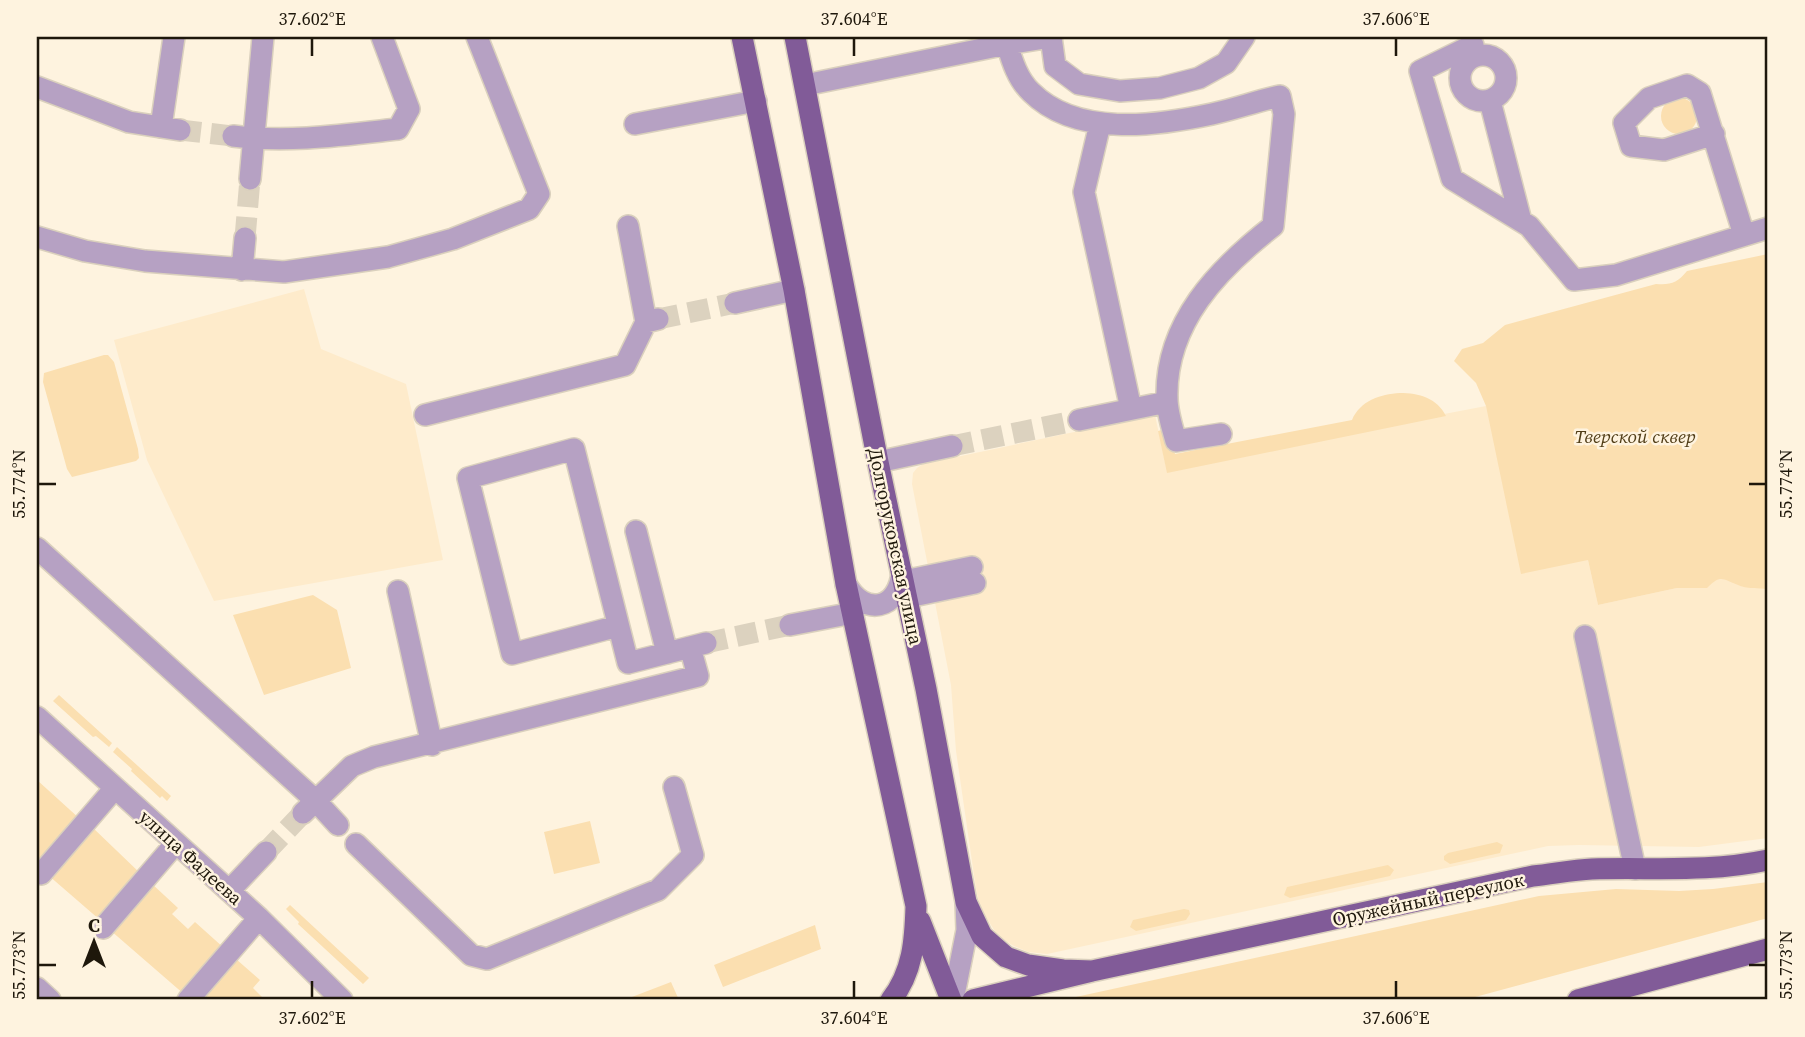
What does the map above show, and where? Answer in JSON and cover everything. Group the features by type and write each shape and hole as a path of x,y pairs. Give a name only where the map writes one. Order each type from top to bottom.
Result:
{"main road":[{"name":"Долгоруковская улица","path":"795,37 878,462 905,584 965,902 982,936 1006,957 1028,965 1063,971 1092,971"},
{"path":"742,38 794,290 846,584 916,906 925,938 952,1000"},
{"name":"Оружейный переулок","path":"1092,971 1533,876 1582,870 1712,869 1768,860"},
{"path":"891,1000 902,985 909,966 915,940 916,906"},
{"path":"1578,1000 1768,949"},
{"path":"973,1000 1092,971"}],"street":[{"path":"37,87 129,122 170,128 174,37"},
{"path":"250,179 244,138 264,37"},
{"path":"244,138 327,137 398,129 409,109 382,37"},
{"path":"37,237 85,251 145,261 284,272 388,257 453,239 529,209 539,194 477,37"},
{"path":"805,85 960,45 1007,44 1051,37 1055,66 1079,84 1120,91 1160,88 1199,78 1226,63 1244,37"},
{"path":"1007,44 1013,65 1031,92 1059,111 1100,124 1148,125 1212,114 1280,96 1284,114 1273,226 1237,255 1208,286 1183,327 1168,369 1167,402 1175,441 1220,434"},
{"path":"1473,46 1484,55 1493,57 1505,71 1503,89 1490,101 1472,99 1460,86 1461,68 1473,46"},
{"path":"1473,46 1420,71 1452,179 1529,226 1574,280 1616,275 1768,228"},
{"path":"635,124 756,101"},
{"path":"1490,101 1521,221"},
{"path":"1100,124 1084,192 1131,409"},
{"path":"1714,134 1744,235"},
{"path":"425,415 625,365 652,320 628,226"},
{"path":"242,270 245,238"},
{"path":"735,303 794,290"},
{"path":"1079,420 1167,402"},
{"path":"878,462 952,446"},
{"path":"309,806 352,766 374,758 698,676 698,645 628,663 574,449 468,478 512,654 618,626"},
{"path":"636,531 667,653"},
{"path":"37,548 309,806 338,825"},
{"path":"846,584 851,594 859,601 880,605 890,601 902,583 974,575"},
{"path":"398,591 432,744"},
{"path":"790,625 853,613"},
{"path":"1585,636 1635,869"},
{"name":"улица Фадеева","path":"37,717 259,918 342,1000"},
{"path":"356,844 471,955 487,959 659,890 693,855 674,787"},
{"path":"41,874 115,788"},
{"path":"103,928 176,843"},
{"path":"229,891 266,852"},
{"path":"952,1000 967,930 965,902"},
{"path":"188,1000 259,918"},
{"path":"37,988 50,1000"}],"shaded area":[{"path":"304,289 321,349 406,384 443,560 214,601 147,460 114,340"},
{"path":"1486,406 1588,560 1598,605 1742,574 1768,581 1768,838 1699,847 1548,846 1047,954 1028,952 998,936 980,908 976,889 956,751 951,685 912,484 913,473 917,468 923,464 1155,415 1166,467"}],"green space":[{"path":"1679,98 1692,103 1697,116 1692,129 1679,134 1666,129 1661,116 1666,103"},
{"name":"Тверской сквер","path":"1768,254 1768,589 1745,587 1722,579 1707,588 1677,588 1598,605 1588,560 1521,574 1486,406 1476,383 1454,361 1462,349 1483,343 1505,325 1656,284 1677,281 1687,271"},
{"path":"108,355 114,362 139,458 72,477 67,469 43,382 44,373"},
{"path":"1414,394 1433,401 1446,416 1167,473 1158,431 1169,428 1175,454 1352,420 1365,403 1385,395"},
{"path":"313,595 337,610 351,668 264,695 233,615"},
{"path":"59,695 112,743 109,747 96,736 93,737 53,701"},
{"path":"117,747 171,796 167,801 162,796 160,798 113,752"},
{"path":"37,780 80,819 37,865"},
{"path":"590,821 600,863 554,874 544,832"},
{"path":"91,826 141,874 100,920 48,875"},
{"path":"1497,842 1503,845 1500,853 1450,864 1444,860 1448,853"},
{"path":"1388,865 1394,870 1390,876 1290,898 1284,895 1287,887"},
{"path":"1768,882 1768,918 1464,1000 1062,1000 1539,896 1616,889 1713,889"},
{"path":"151,883 178,908 172,914 188,929 195,922 224,948 185,995 110,930"},
{"path":"290,905 369,978 363,984 298,924 286,909"},
{"path":"1189,910 1190,914 1186,920 1136,931 1130,927 1133,920"},
{"path":"815,925 821,949 723,987 714,965"},
{"path":"236,959 260,980 253,988 265,1000 198,1000"},
{"path":"671,982 679,1000 624,1000"}],"tunnel":[{"path":"180,130 233,136"},
{"path":"245,238 250,179"},
{"path":"658,319 735,303"},
{"path":"952,446 1079,420"},
{"path":"706,643 790,625"},
{"path":"266,852 303,813"}]}
